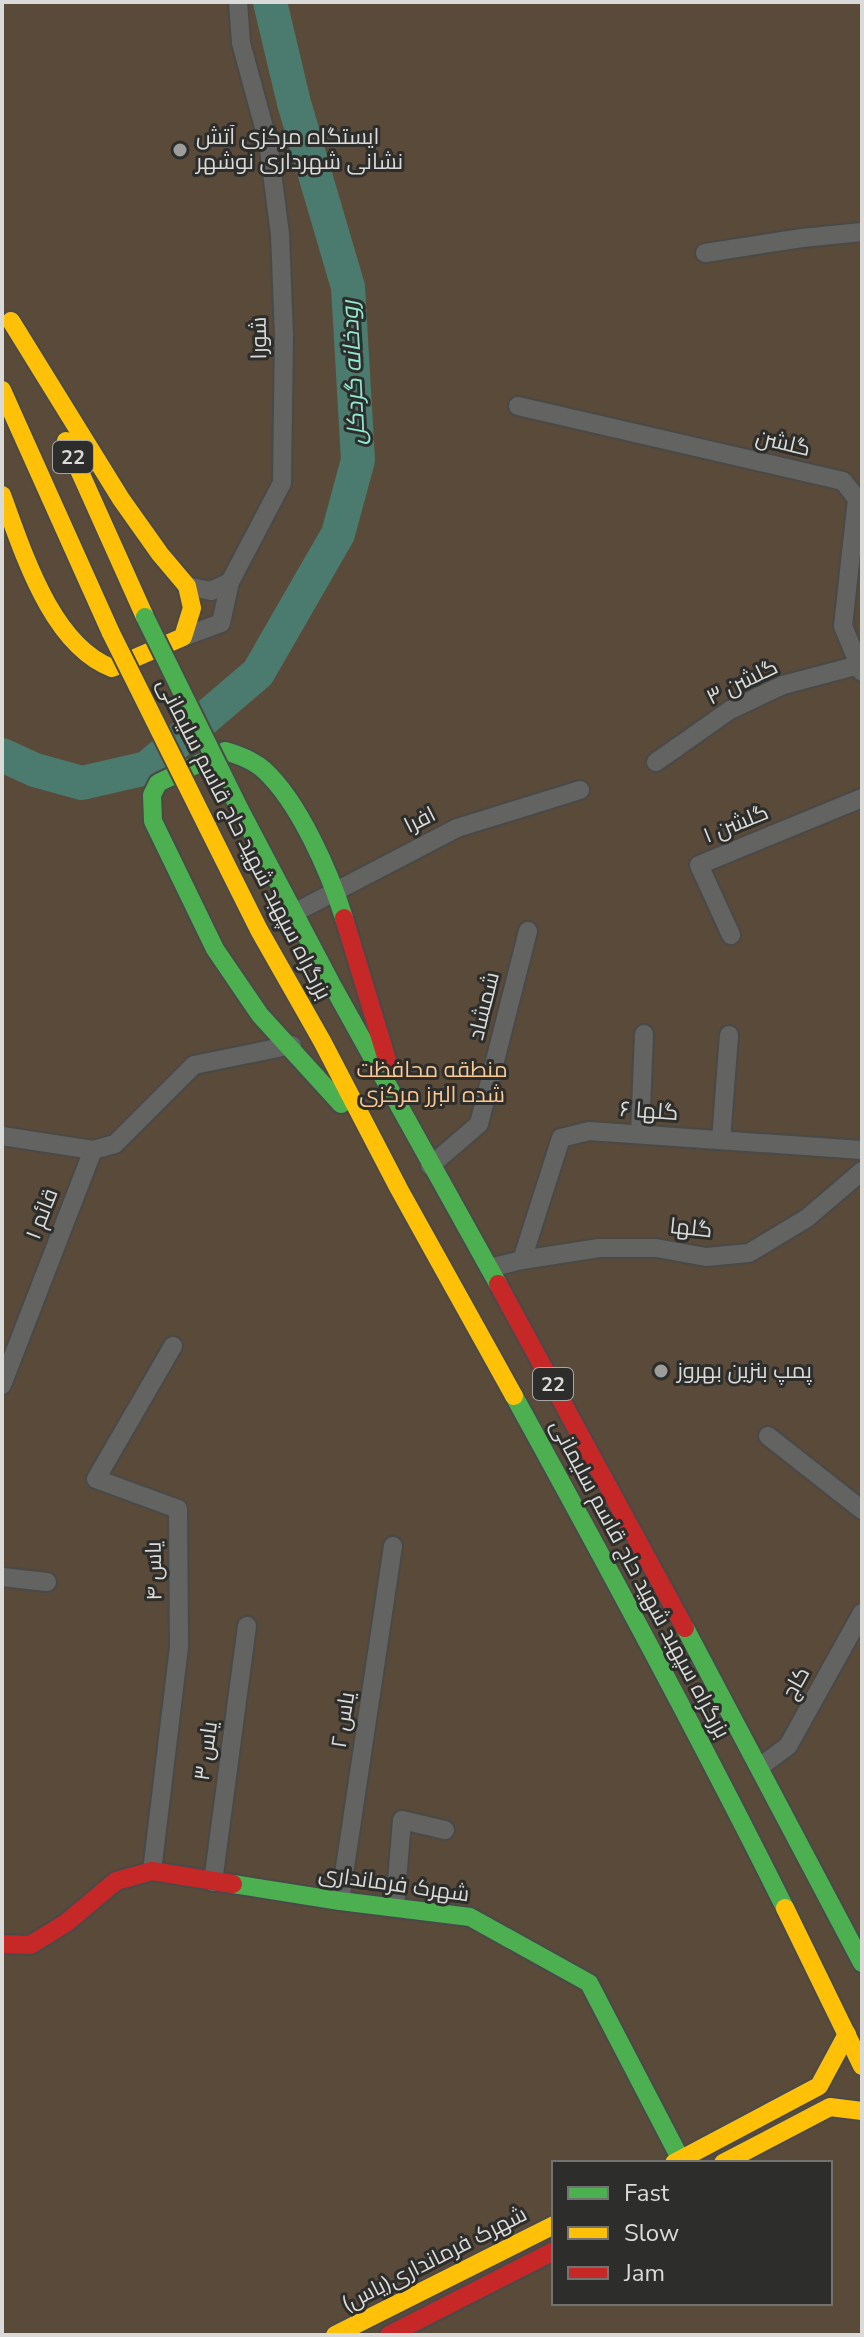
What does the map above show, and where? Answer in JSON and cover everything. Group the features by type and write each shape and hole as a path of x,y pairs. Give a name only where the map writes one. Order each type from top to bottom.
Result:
{"main road":[{"name":"بزرگراه سپهبد شهید حاج قاسم سلیمانی","path":"187,586 121,499 9,315 145,617 292,914 761,1766 862,1963"},
{"name":"بزرگراه سپهبد شهید حاج قاسم سلیمانی","path":"2,390 111,633 259,930 648,1640 726,1789 862,2066"},
{"path":"2,495 30,566 61,625 92,659 112,668 183,637 192,608 187,586"},
{"path":"375,1142 260,1015 215,949 153,821 152,795 158,783 225,751 243,756 264,770 290,803 336,892 405,1120"},
{"name":"شهرک فرمانداری","path":"2,1944 30,1945 66,1923 116,1881 152,1871 340,1901 470,1917 589,1983 677,2161"},
{"path":"677,2161 819,2086 847,2034"},
{"path":"727,2161 830,2107 862,2111"},
{"name":"شهرک فرمانداری(یاس)","path":"335,2335 552,2226"},
{"path":"389,2335 552,2252"}],"street":[{"name":"شورا","path":"183,637 221,623 230,582 282,483 284,335 280,234 268,142 241,43 238,2"},
{"path":"705,253 862,232"},
{"name":"گلشن","path":"518,406 843,481 857,499 843,626 860,668"},
{"path":"187,586 211,591 230,582"},
{"name":"گلشن ۳","path":"656,762 730,710 783,685 860,668"},
{"name":"افرا","path":"292,914 457,828 580,790"},
{"name":"گلشن ۱","path":"731,935 699,865 862,798"},
{"name":"شمشاد","path":"430,1166 479,1124 528,931"},
{"path":"640,1134 644,1034"},
{"path":"721,1140 729,1035"},
{"path":"2,1136 93,1150 115,1144 194,1065 322,1041"},
{"name":"گلها ۶","path":"522,1260 561,1138 589,1131 862,1150"},
{"name":"قائم ۱","path":"2,1385 93,1150"},
{"name":"گلها","path":"489,1268 599,1248 656,1248 706,1257 749,1253 807,1218 862,1171"},
{"name":"یاس ۴","path":"152,1871 179,1647 178,1509 96,1479 173,1346"},
{"path":"768,1436 862,1510"},
{"name":"یاس ۲","path":"340,1901 393,1546"},
{"path":"2,1577 47,1582"},
{"name":"کاج","path":"761,1766 788,1746 862,1613"},
{"name":"یاس ۳","path":"213,1882 247,1626"},
{"path":"395,1906 402,1820 445,1830"}],"green space":[{"name":"منطقه محافظت شده البرز مرکزی","path":"2,2 862,2 862,2335 2,2335"}],"waterway":[{"name":"رودخانه گردکل","path":"2,755 35,770 82,783 147,768 258,673 338,534 358,460 348,287 294,103 270,2"}],"traffic: fast":[{"path":"145,617 239,808"},
{"path":"341,1104 260,1015 215,949 153,821 152,795 158,783 225,751 260,766 277,784 301,819 331,880 344,918"},
{"path":"239,808 331,983 498,1284"},
{"path":"514,1396 652,1650 785,1908"},
{"path":"685,1628 862,1963"},
{"path":"233,1884 470,1917 589,1983 681,2160"}],"traffic: slow":[{"path":"2,495 42,594 72,639 91,656 112,668 183,637 192,608 187,586 121,499 11,321"},
{"path":"2,390 111,633"},
{"path":"66,441 145,617"},
{"path":"111,633 207,826"},
{"path":"207,826 259,930 514,1396"},
{"path":"785,1908 862,2066"},
{"path":"678,2161 819,2086 847,2034"},
{"path":"727,2161 830,2107 862,2111"},
{"path":"335,2335 552,2226"}],"traffic: jam":[{"path":"344,918 388,1063"},
{"path":"498,1284 685,1628"},
{"path":"2,1944 30,1945 66,1923 116,1881 152,1871 233,1884"},
{"path":"389,2335 552,2252"}],"place":[{"name":"ایستگاه مرکزی آتش نشانی شهرداری نوشهر","path":"180,150"},
{"name":"پمپ بنزین بهروز","path":"661,1371"}]}
